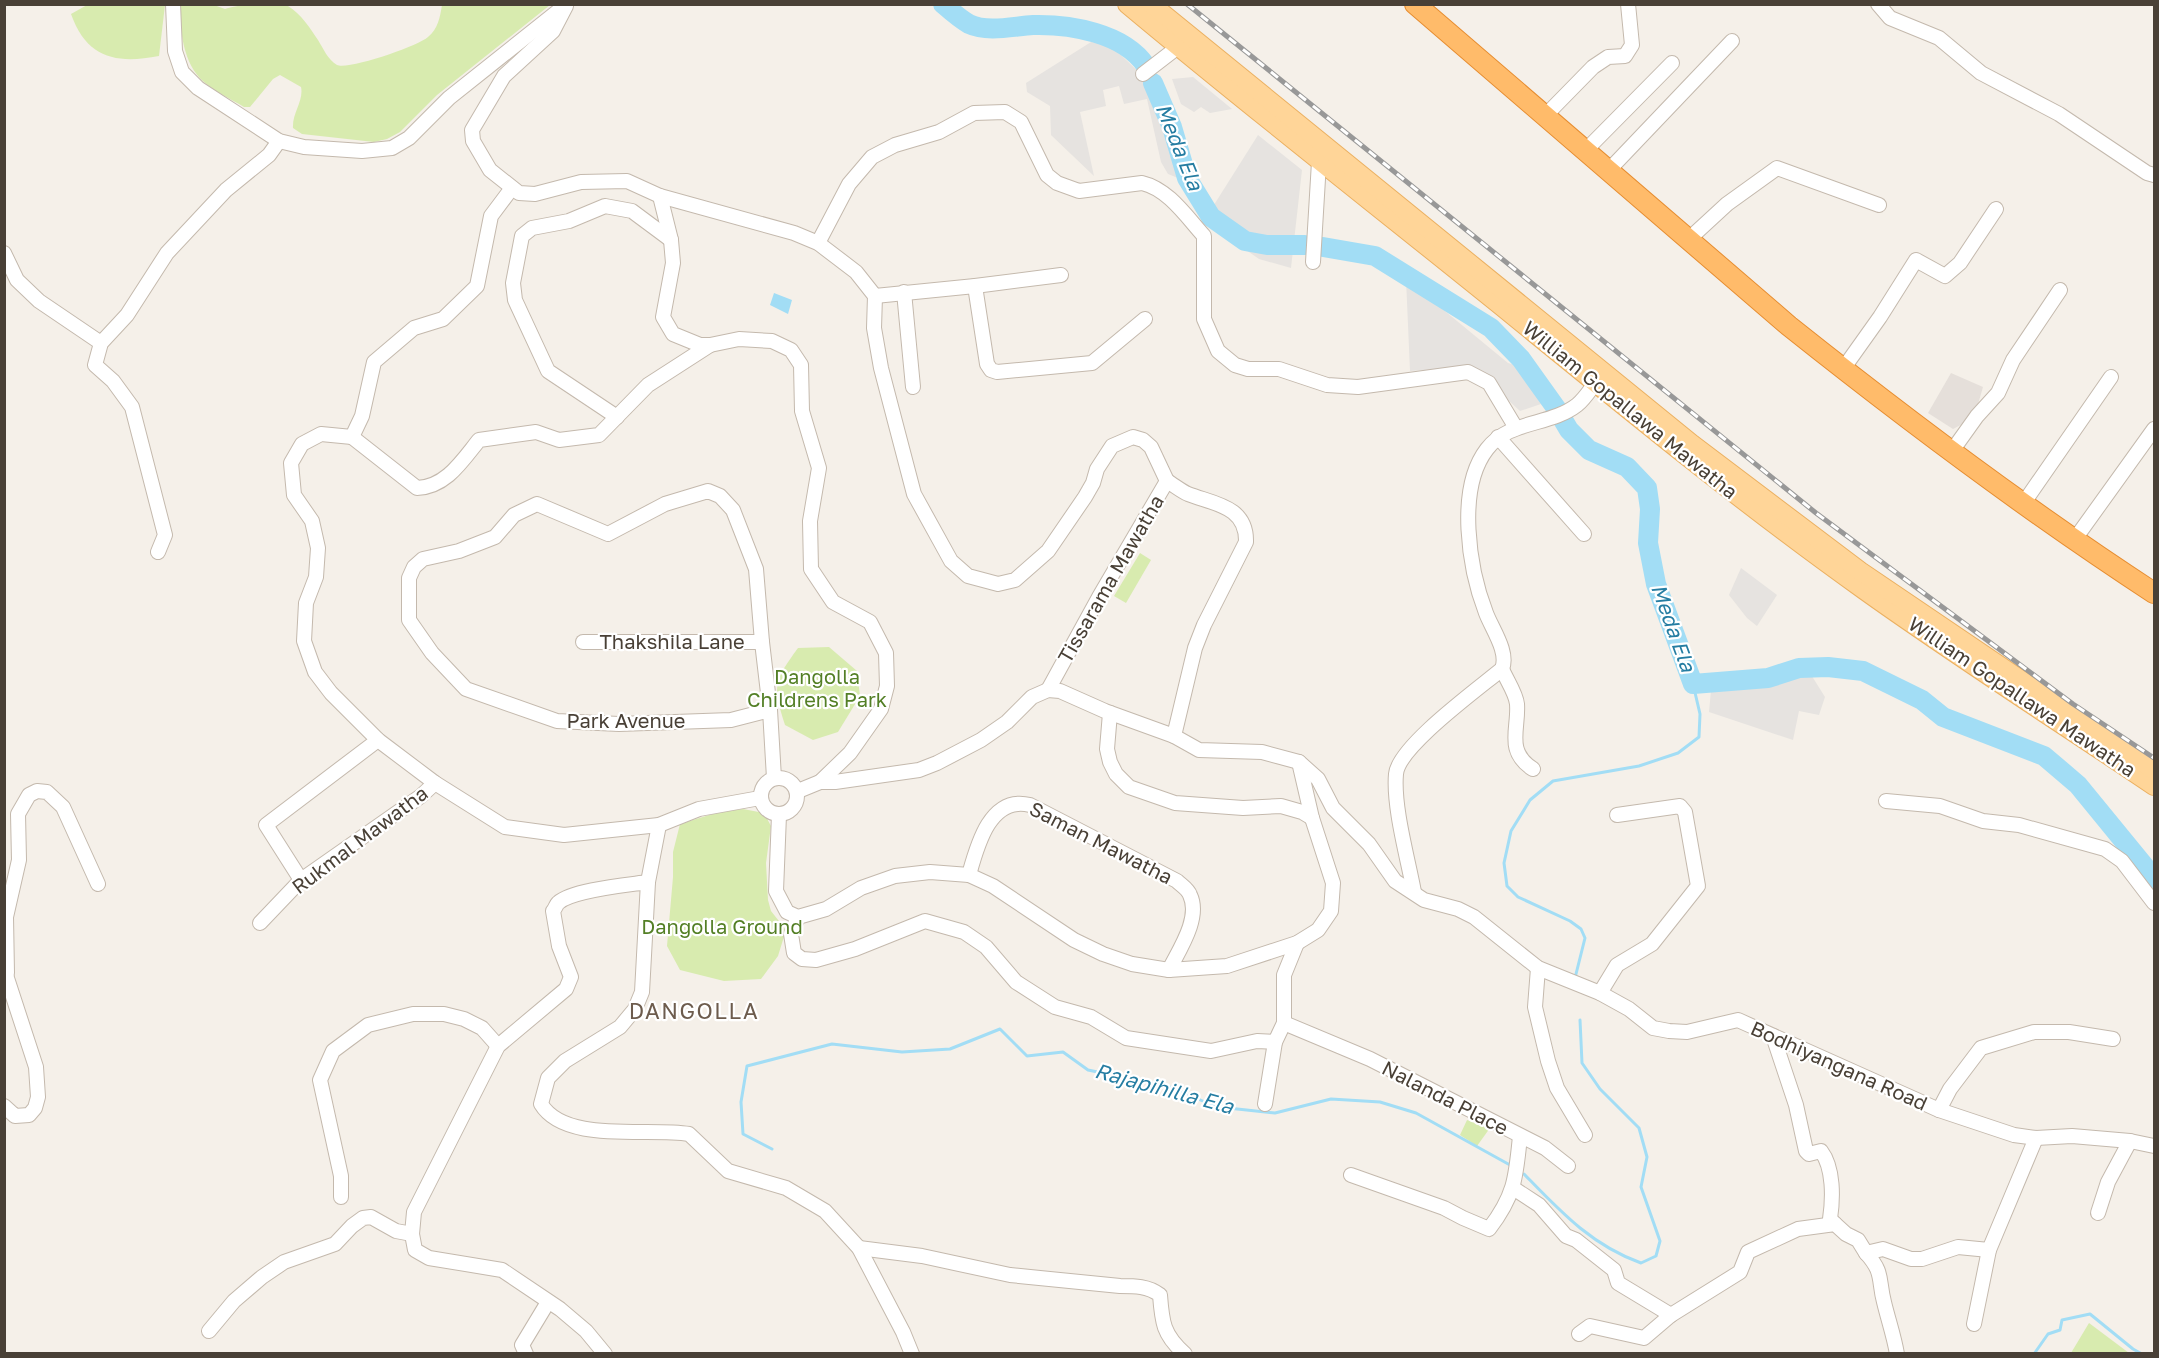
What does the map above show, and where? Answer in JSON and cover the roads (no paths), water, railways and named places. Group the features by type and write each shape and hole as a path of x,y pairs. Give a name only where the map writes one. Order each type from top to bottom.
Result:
{"highway":[{"path":"1415,4 1789,326 2024,504 2154,593"}],"main road":[{"name":"William Gopallawa Mawatha","path":"1127,4 1319,162 1599,378 1860,571 2154,770"},
{"name":"William Gopallawa Mawatha","path":"1151,4 1599,378 1693,462 1865,591 2154,786"}],"street":[{"path":"173,4 175,51 182,72 198,88 279,141 304,147 362,152 392,148 408,138 449,98 569,5"},
{"path":"1545,116 1593,67 1608,57 1625,56 1632,45 1628,4"},
{"path":"1878,4 1890,18 1939,38 1981,73 2059,114 2147,173 2154,175"},
{"path":"569,5 553,31 504,76 472,130 473,141 490,170 519,193 535,194 581,182 627,181 660,196 794,233 818,243 856,272 875,296 975,286 1061,274"},
{"path":"1609,170 1732,41"},
{"path":"1143,74 1178,47"},
{"path":"1586,150 1672,63"},
{"path":"818,243 849,184 872,157 896,145 939,132 974,113 1005,112 1021,122 1047,175 1057,183 1078,191 1142,183 1151,185 1175,203 1204,236 1204,319 1218,351 1235,365 1248,369 1279,369 1328,385 1358,387 1468,372 1489,383 1516,428"},
{"path":"158,552 165,535 132,407 113,381 95,365 101,343 128,315 167,253 226,190 269,155 279,141"},
{"path":"1313,262 1319,162"},
{"path":"1689,239 1727,204 1777,168 1879,205"},
{"path":"352,437 362,416 374,362 414,328 443,319 477,286 491,216 512,188"},
{"path":"660,196 671,240 673,263 663,317 673,334 700,345 739,339 772,341 791,350 801,365 802,411 819,468 810,521 811,569 833,602 870,622 886,653 887,686 881,708 850,753 820,782 798,791"},
{"path":"617,417 548,371 515,300 513,283 522,236 532,228 569,221 605,206 632,211 671,240"},
{"path":"1843,369 1880,317 1916,260 1945,276 1960,263 1996,209"},
{"path":"4,253 17,280 39,301 101,343"},
{"path":"975,286 987,364 991,370 997,372 1092,363 1145,319"},
{"path":"1952,451 1977,416 1998,393 2013,360 2060,290"},
{"path":"904,292 914,387"},
{"name":"Tissarama Mawatha","path":"875,296 874,328 881,368 914,494 951,561 968,576 998,584 1016,580 1048,551 1081,503 1093,483 1097,469 1112,447 1133,437 1143,440 1151,447 1167,481 1098,597 1048,690"},
{"path":"710,345 648,385 598,435 559,440 536,432 479,440 451,474 429,488 417,488 352,437 321,434 302,444 291,463 294,495 312,521 318,548 316,577 306,603 304,641 315,672 331,693 378,740 435,783 505,827 564,835 659,825 699,809 760,798"},
{"path":"2024,504 2111,376"},
{"path":"1414,892 1397,801 1396,773 1400,761 1414,743 1502,669 1504,663 1503,653 1485,612 1468,541 1470,495 1477,466 1487,449 1498,437 1577,405 1599,378"},
{"path":"2075,539 2154,429"},
{"path":"1498,437 1584,534"},
{"path":"1167,481 1187,493 1218,503 1237,515 1246,532 1246,542 1204,625 1193,654 1173,736"},
{"name":"Park Avenue","path":"708,491 720,496 733,510 756,569 770,710 731,720 619,724 557,721 466,689 432,653 409,620 409,578 414,567 423,559 459,551 495,537 514,515 537,504 608,534 664,504 708,491"},
{"name":"Thakshila Lane","path":"583,642 762,642"},
{"path":"1502,669 1517,702 1514,742 1526,764 1533,769"},
{"path":"820,782 835,783 908,771 937,763 981,740 1007,722 1032,697 1048,690"},
{"name":"Bodhiyangana Road","path":"1048,690 1060,691 1110,713 1173,736 1199,750 1262,752 1299,762 1318,779 1333,808 1369,844 1395,881 1424,900 1458,909 1474,917 1538,968 1599,993 1629,1009 1653,1028 1687,1032 1738,1020 1939,1110 2014,1135 2036,1138 2072,1136 2130,1141 2154,1146"},
{"path":"770,710 774,778"},
{"path":"1110,713 1107,749 1116,774 1128,787 1175,803 1243,808 1281,806 1302,812 1312,818"},
{"path":"301,880 266,825 378,740"},
{"path":"779,815 776,891 788,912 798,917 826,909 861,888 895,876 930,872 969,875 993,886 1074,940 1103,954 1132,964 1169,970 1227,966 1297,943 1318,930 1331,911 1333,883 1312,818 1299,762"},
{"path":"774,778 791,781 798,791 794,808 779,815 764,808 760,798 763,786 774,778"},
{"name":"Rukmal Mawatha","path":"260,923 301,880 421,796 435,783"},
{"path":"4,1106 15,1116 30,1115 38,1097 36,1067 6,971 6,917 19,860 18,814 29,795 37,790 47,792 63,807 98,884"},
{"path":"1886,801 1940,806 1983,821 2019,825 2105,849 2122,861 2154,903"},
{"name":"Saman Mawatha","path":"969,875 974,856 991,819 1006,806 1018,802 1030,805 1177,881 1189,892 1194,906 1189,928 1169,970"},
{"path":"1599,993 1617,965 1652,944 1698,886 1685,812 1680,806 1617,814"},
{"path":"659,825 648,882 642,992 635,1009 620,1027 565,1060 548,1078 541,1104 547,1114 575,1126 612,1132 689,1134 728,1171 786,1188 825,1211 859,1248 912,1353"},
{"path":"605,1353 586,1331 560,1309 502,1270 429,1258 415,1250 412,1234 414,1212 498,1046 566,989 571,977 557,935 553,911 558,903 602,888 648,882"},
{"path":"798,917 791,934 794,954 802,959 816,960 855,949 925,921 964,932 986,948 1016,982 1055,1007 1091,1017 1126,1038 1211,1050 1257,1041 1275,1042"},
{"path":"1265,1104 1275,1042 1284,1023 1284,975 1297,943"},
{"path":"1538,968 1535,1006 1548,1061 1557,1088 1586,1135"},
{"path":"341,1197 341,1176 320,1080 333,1051 368,1025 413,1014 444,1014 464,1019 482,1028 498,1046"},
{"name":"Nalanda Place","path":"1284,1023 1370,1059 1520,1136 1513,1188 1501,1213 1489,1228 1444,1208 1351,1175"},
{"path":"1939,1110 1950,1089 1981,1048 2034,1032 2068,1032 2113,1039"},
{"path":"1773,1036 1797,1105 1806,1151 1809,1154 1821,1151 1828,1160 1832,1203 1830,1219 1846,1234 1858,1240 1873,1260 1881,1276 1883,1299 1897,1353"},
{"path":"1520,1136 1545,1148 1568,1166"},
{"path":"1974,1324 1989,1250 2036,1138"},
{"path":"2098,1213 2108,1182 2130,1141"},
{"path":"1513,1188 1539,1205 1566,1236 1576,1240 1614,1270 1618,1283 1671,1315"},
{"path":"209,1331 234,1300 262,1277 284,1262 334,1244 363,1218 371,1217 396,1231 412,1234"},
{"path":"1579,1334 1590,1326 1644,1338 1671,1315 1740,1272 1748,1252 1798,1229 1835,1224"},
{"path":"1866,1253 1883,1249 1911,1259 1922,1259 1958,1247 1989,1250"},
{"path":"859,1248 922,1256 1010,1275 1152,1289 1160,1295 1162,1325 1178,1348 1185,1353"},
{"path":"526,1353 522,1345 548,1302"}],"water":[{"path":"774,293 792,300 788,314 770,305"}],"waterway":[{"name":"Meda Ela","path":"943,4 962,20 976,27 993,29 1048,25 1095,33 1124,46 1146,66"},
{"name":"Meda Ela","path":"1153,83 1172,127 1187,178 1211,217 1245,241 1267,245 1305,245"},
{"name":"Meda Ela","path":"1323,247 1375,256 1491,328 1521,359 1569,430 1589,450 1627,467 1647,488 1650,509 1648,543 1656,584 1693,684 1768,678 1799,668 1828,667 1863,671 1922,700 1943,717 2044,756 2078,785 2154,878"},
{"name":"Rajapihilla Ela","path":"1575,978 1585,938 1581,929 1570,921 1518,897 1507,886 1504,863 1511,831 1530,800 1553,781 1639,766 1678,753 1699,737 1700,714 1693,684"},
{"name":"Rajapihilla Ela","path":"1524,1174 1577,1226 1607,1247 1641,1263 1656,1256 1660,1241 1641,1187 1647,1157 1639,1128 1600,1089 1582,1063 1580,1020"},
{"name":"Rajapihilla Ela","path":"772,1149 743,1134 741,1102 747,1066 832,1044 902,1052 950,1049 1000,1029 1027,1056 1063,1052 1088,1070 1174,1088 1207,1103 1228,1108 1275,1113 1331,1099 1380,1102 1416,1113 1510,1165"},
{"path":"2034,1354 2048,1334 2060,1330 2062,1320 2090,1314 2142,1354"}],"railway":[{"path":"1187,4 1816,513 2073,704 2154,758"}],"district":[{"name":"DANGOLLA","path":"694,1011"}],"park label":[{"name":"Dangolla Childrens Park","path":"817,688"},
{"name":"Dangolla Ground","path":"722,927"}]}
